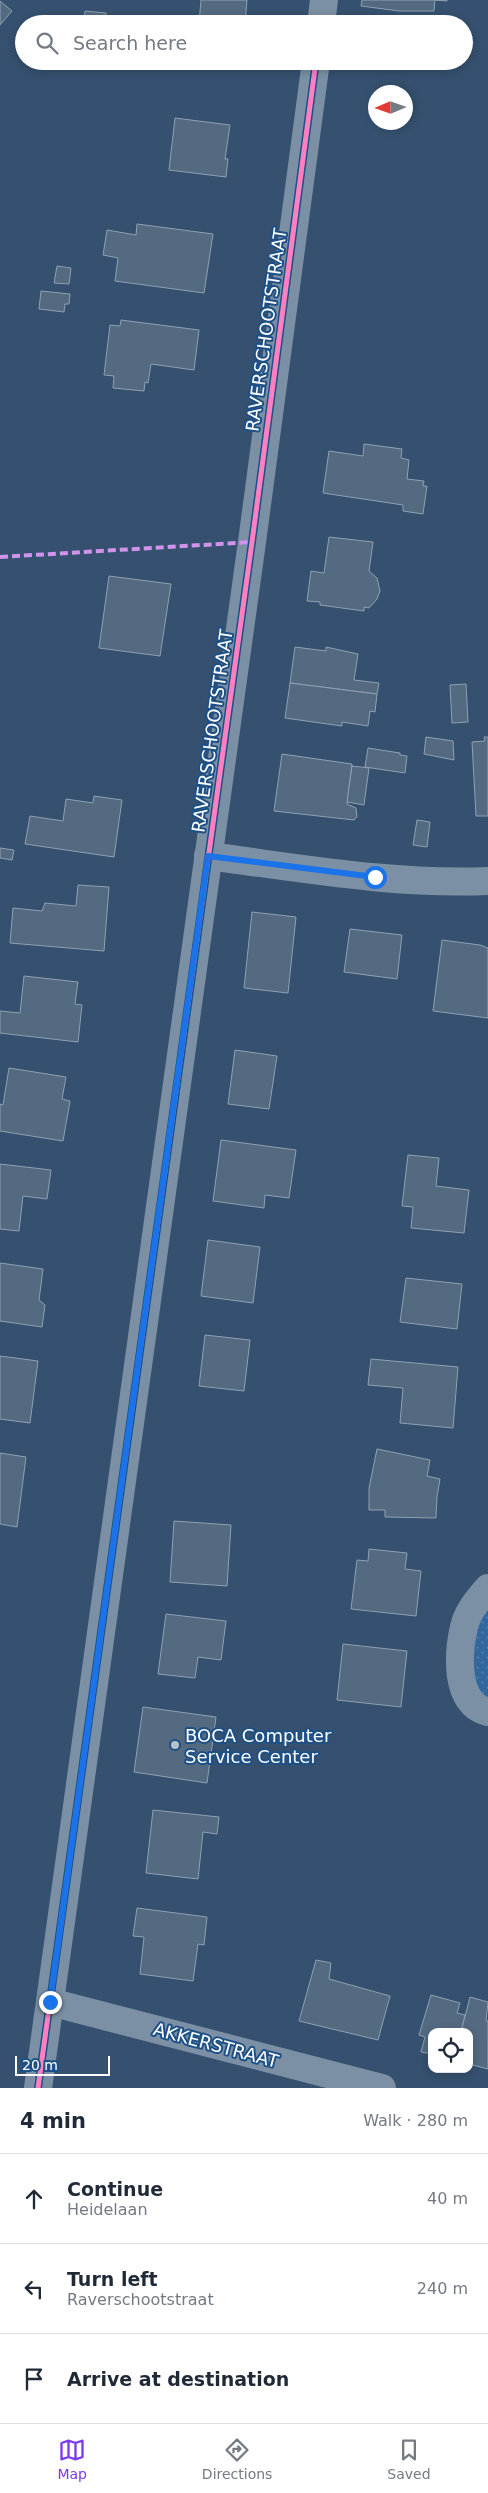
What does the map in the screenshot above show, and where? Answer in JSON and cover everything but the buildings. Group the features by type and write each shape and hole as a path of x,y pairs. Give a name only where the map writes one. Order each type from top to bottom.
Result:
{"street":[{"path":"322,15 324,0"},
{"name":"RAVERSCHOOTSTRAAT","path":"38,2088 315,70"},
{"path":"208,856 375,877 462,882 488,881"},
{"path":"488,1588 473,1606 464,1626 459,1667 462,1685 471,1701 488,1712"},
{"name":"AKKERSTRAAT","path":"50,2002 382,2088"}],"shaded area":[{"path":"488,1603 488,1702 470,1683 474,1619"}],"marked path":[{"path":"0,557 252,542"}],"cycle path":[{"path":"38,2088 252,542 315,70"}],"place":[{"name":"BOCA Computer Service Center","path":"175,1745"}],"route":[{"path":"50,2002 208,856 375,877"}]}
